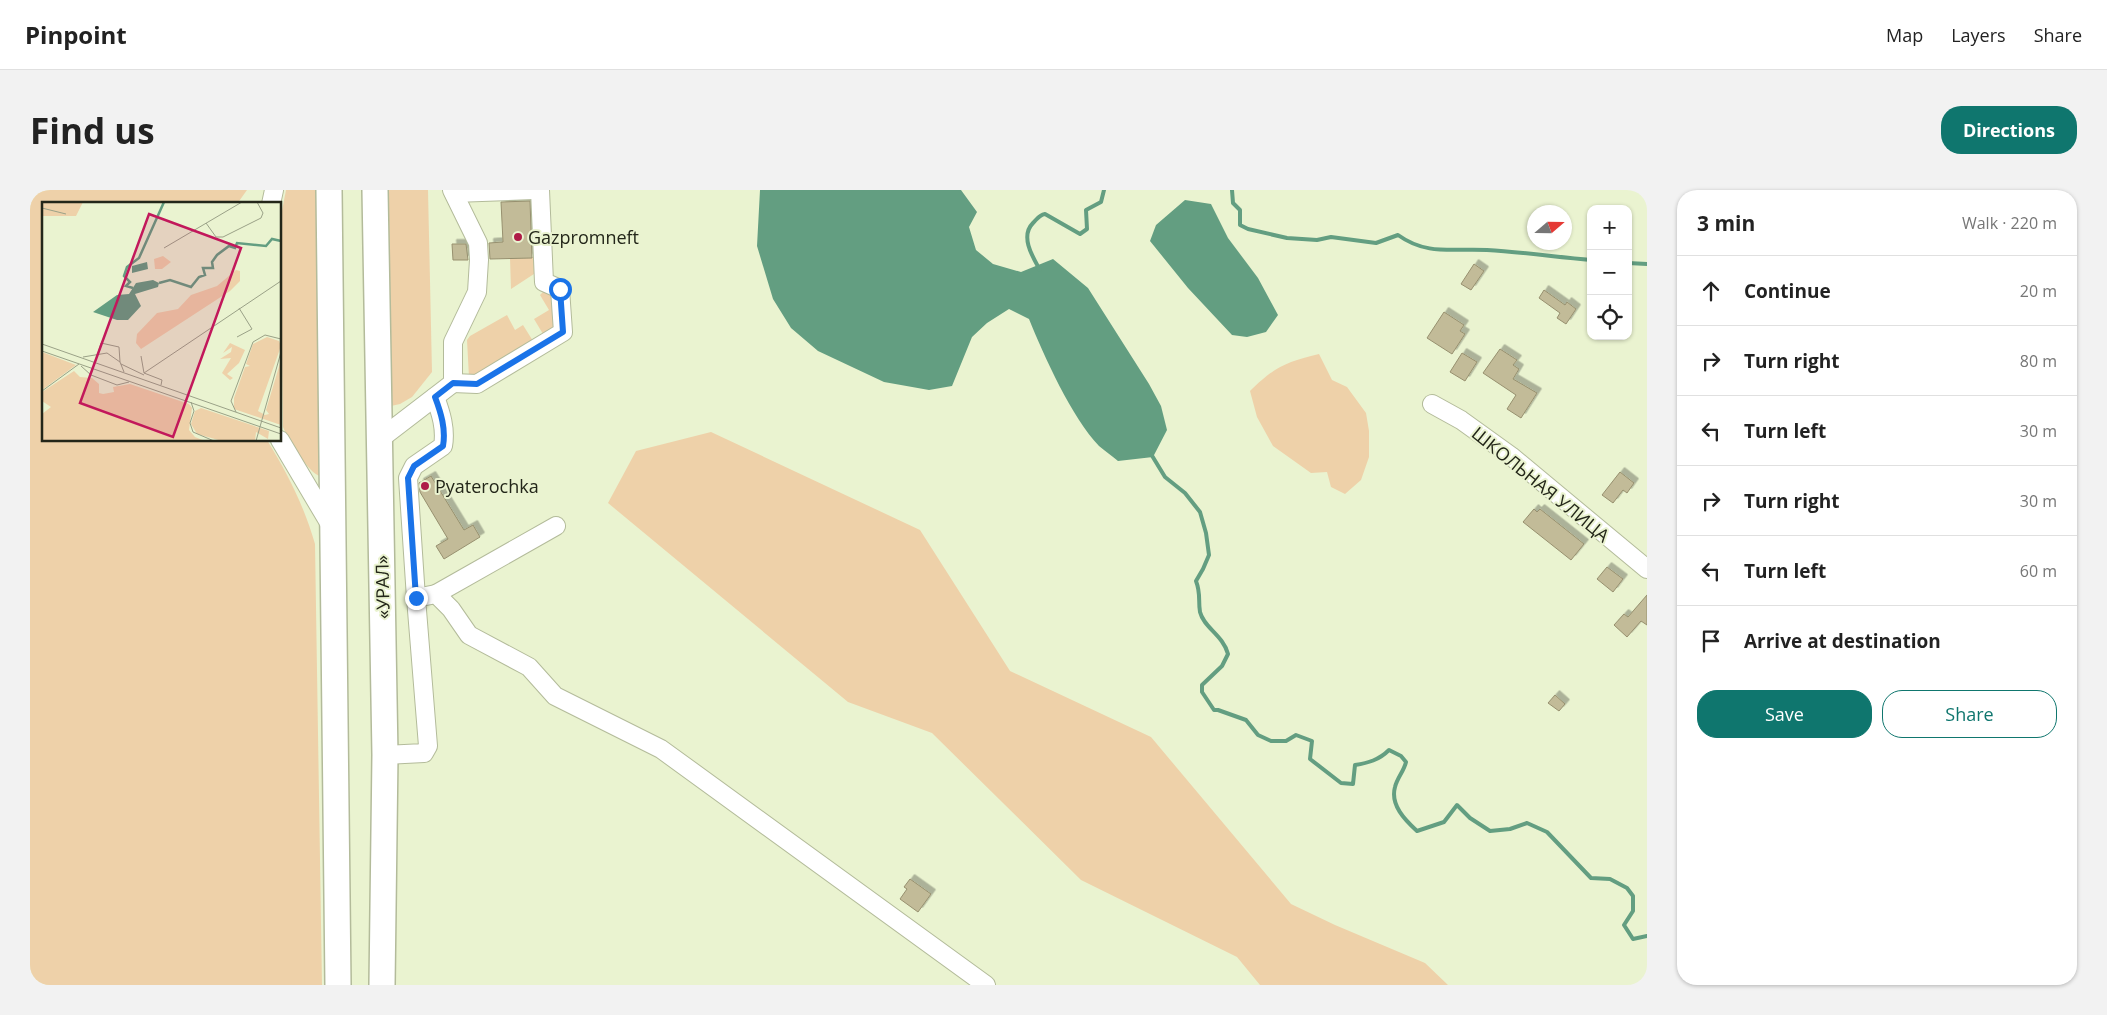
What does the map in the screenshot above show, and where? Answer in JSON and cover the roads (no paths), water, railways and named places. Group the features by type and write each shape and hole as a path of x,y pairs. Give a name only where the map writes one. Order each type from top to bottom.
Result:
{"highway":[{"path":"329,190 331,526 338,985"},
{"name":"«УРАЛ»","path":"375,190 385,755 382,985"}],"street":[{"path":"453,383 453,342 476,292 479,260 478,243 453,191 533,190"},
{"path":"380,439 453,383 477,384 563,332 560,289 544,282 540,190"},
{"path":"385,755 424,753 428,746 408,478 414,466 443,446 445,436 441,412 435,397"},
{"name":"ШКОЛЬНАЯ УЛИЦА","path":"1432,404 1461,420 1511,456 1647,568"},
{"path":"281,441 331,526"},
{"path":"416,598 436,594 556,526"},
{"path":"436,594 450,609 469,635 529,667 555,696 661,749 986,985"}],"waterway":[{"path":"1040,270 1027,240 1029,228 1040,216 1045,214 1080,234 1087,229 1086,210 1101,202 1104,190"},
{"path":"1232,190 1233,203 1240,210 1240,225 1248,229 1287,238 1317,240 1331,237 1376,243 1398,235 1419,246 1441,250 1500,251 1587,260"},
{"path":"1632,263 1647,264"},
{"path":"1151,454 1165,477 1185,493 1200,512 1206,533 1209,555 1196,581 1200,612 1205,623 1226,647 1228,654 1222,666 1202,685 1202,692 1214,710 1246,720 1258,735 1271,741 1286,741 1296,735 1312,741 1310,759 1341,783 1353,784 1355,765 1373,760 1389,750 1401,756 1406,762 1396,784 1395,800 1403,817 1417,831 1444,822 1457,805 1470,818 1490,831 1510,829 1527,823 1547,832 1591,878 1610,879 1627,888 1633,896 1633,911 1624,925 1633,939 1647,936"}],"place":[{"name":"Gazpromneft","path":"518,237"},
{"name":"Pyaterochka","path":"425,486"}]}
